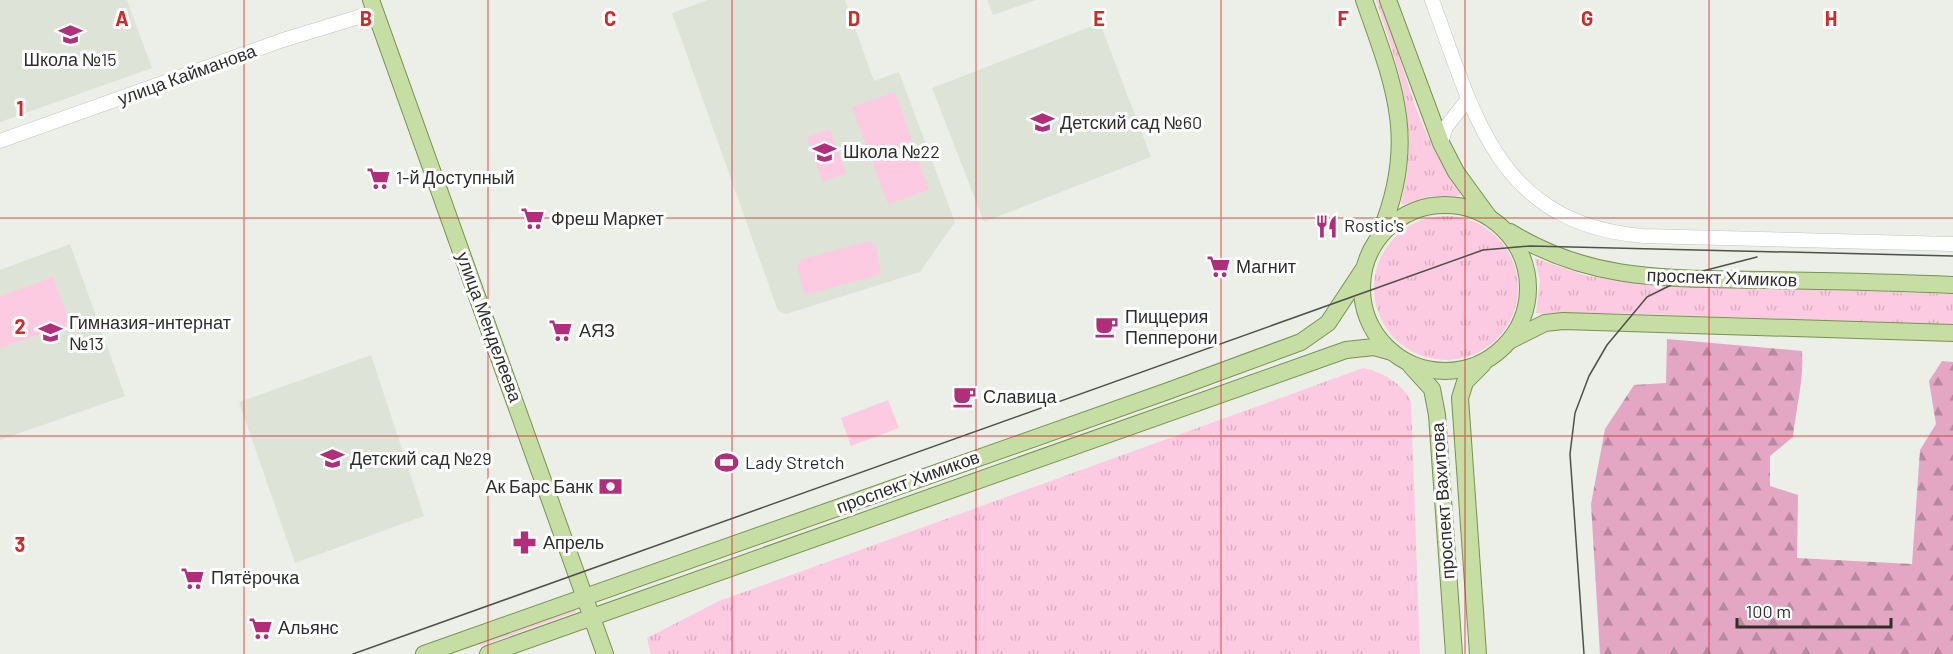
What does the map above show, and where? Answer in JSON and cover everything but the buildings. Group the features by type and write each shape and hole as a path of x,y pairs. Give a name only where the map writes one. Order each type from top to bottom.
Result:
{"main road":[{"name":"проспект Вахитова","path":"1364,0 1396,96 1401,138 1399,168 1386,218 1363,270 1361,294 1365,311 1377,336 1426,380 1436,407 1454,654"},
{"name":"проспект Вахитова","path":"1388,0 1441,143 1456,172 1520,251 1527,284 1521,320 1510,340 1466,382 1460,398 1478,654"},
{"name":"улица Менделеева","path":"373,6 605,654"},
{"name":"проспект Вахитова","path":"1376,241 1400,219 1424,206 1446,204 1466,207 1495,222"},
{"name":"проспект Химиков","path":"1495,222 1566,261 1619,274 1670,278 1953,285"},
{"name":"проспект Химиков","path":"424,654 1301,342 1328,322 1363,270"},
{"path":"1510,340 1545,322 1563,321 1953,333"},
{"name":"проспект Химиков","path":"491,653 1346,350 1374,347 1398,356"},
{"name":"проспект Вахитова","path":"1398,356 1441,371 1484,363"},
{"path":"821,513 830,533"},
{"path":"489,630 474,642 474,647 480,652 491,653"}],"street":[{"path":"1432,0 1468,99 1486,139 1525,189 1569,218 1607,231 1656,236 1953,244"},
{"name":"улица Кайманова","path":"0,141 373,6"},
{"path":"1441,143 1446,128 1468,99"}],"shaded area":[{"name":"Школа №15","path":"0,0 127,0 152,68 0,122"},
{"name":"Школа №22","path":"708,0 845,0 874,81 899,72 955,222 920,272 786,314 778,311 672,13"},
{"path":"987,0 1036,0 993,15"},
{"name":"Детский сад №60","path":"1100,23 1151,157 984,222 932,88"},
{"name":"Гимназия-интернат №13","path":"70,244 125,396 0,440 0,270"},
{"name":"Детский сад №29","path":"371,355 424,516 295,563 239,402"}],"green space":[{"path":"1376,0 1382,0 1413,100 1433,148 1461,191 1459,196 1430,196 1403,205 1401,202 1407,175 1408,124 1399,75"},
{"path":"895,92 929,190 888,204 852,107"},
{"path":"830,129 846,173 823,182 807,137"},
{"path":"1446,216 1473,222 1486,228 1497,237 1506,248 1512,261 1518,288 1512,315 1506,328 1497,339 1486,348 1473,354 1446,360 1419,354 1406,348 1395,339 1386,328 1380,315 1374,288 1380,261 1386,248 1395,237 1406,228 1419,222"},
{"path":"869,241 876,246 881,274 809,294 803,290 797,266 802,259"},
{"path":"1535,258 1587,276 1649,285 1953,294 1953,325 1620,313 1536,313 1540,282"},
{"path":"53,277 70,324 0,348 0,296"},
{"path":"1667,339 1802,351 1801,383 1793,437 1770,456 1770,486 1798,495 1797,558 1912,564 1920,450 1936,424 1929,381 1942,361 1953,362 1953,654 1600,654 1591,504 1605,429 1634,385 1666,383"},
{"path":"1363,368 1392,380 1404,390 1411,402 1420,654 651,654 647,638 719,601"},
{"path":"888,400 899,428 851,446 841,418"},
{"path":"574,607 576,612 480,646 479,643"}],"tram line":[{"path":"353,654 1483,250 1530,246 1953,256"},
{"path":"1584,654 1570,454 1575,413 1589,376 1607,345 1647,297 1695,273 1757,257"}],"place":[{"name":"Школа №15","path":"70,34"},
{"name":"Детский сад №60","path":"1042,123"},
{"name":"Школа №22","path":"825,152"},
{"name":"1-й Доступный","path":"378,178"},
{"name":"Фреш Маркет","path":"533,219"},
{"name":"Rostic's","path":"1326,226"},
{"name":"Магнит","path":"1218,267"},
{"name":"Пиццерия Пепперони","path":"1107,327"},
{"name":"АЯЗ","path":"561,331"},
{"name":"Гимназия-интернат №13","path":"51,333"},
{"name":"Славица","path":"965,397"},
{"name":"Детский сад №29","path":"332,459"},
{"name":"Lady Stretch","path":"727,463"},
{"name":"Ак Барс Банк","path":"611,487"},
{"name":"Апрель","path":"525,543"},
{"name":"Пятёрочка","path":"193,578"},
{"name":"Альянс","path":"260,628"}]}
